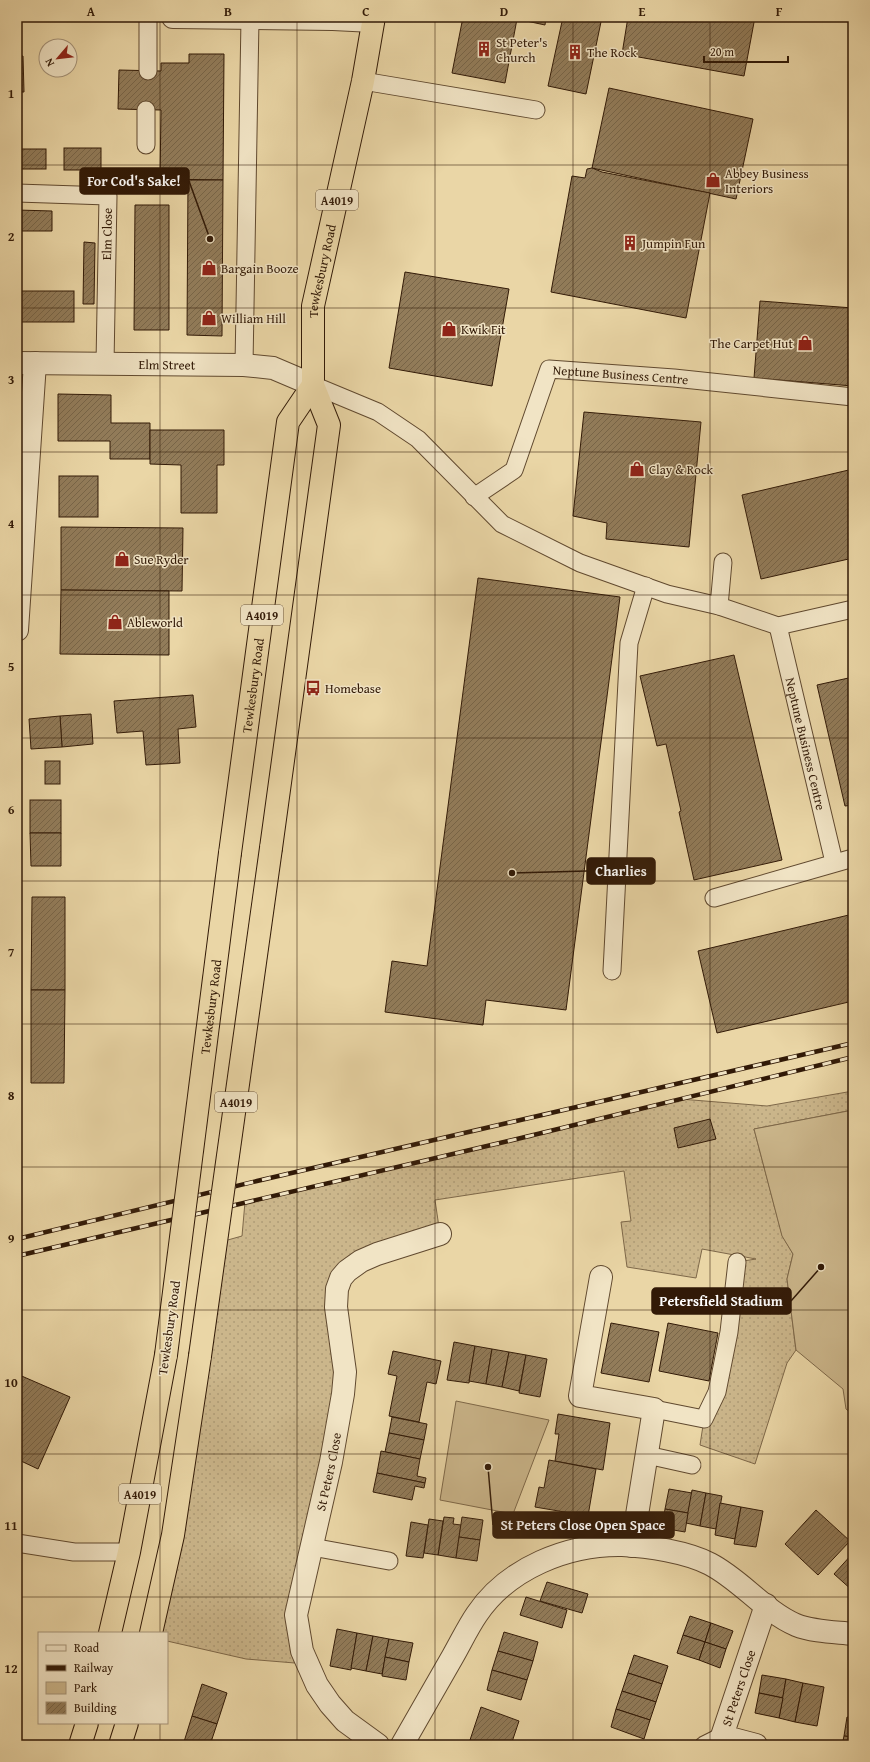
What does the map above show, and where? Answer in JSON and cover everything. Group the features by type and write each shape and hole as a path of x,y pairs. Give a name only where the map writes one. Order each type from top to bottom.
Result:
{"highway":[{"name":"Tewkesbury Road","path":"151,1632 173,1535 200,1356 329,426 313,385 313,306 363,81 373,19"},
{"name":"Tewkesbury Road","path":"110,1632 129,1552 166,1355 230,853 288,422 313,385"},
{"path":"80,1745 87,1724"},
{"path":"120,1745 127,1724"}],"street":[{"path":"173,17 250,19 373,19"},
{"path":"17,630 26,363"},
{"name":"Elm Street","path":"26,363 244,365 273,368 313,385"},
{"name":"St Peters Close","path":"378,1745 345,1721 330,1704 317,1685 307,1664 299,1638 296,1615 331,1462 343,1394 345,1372 335,1297 341,1278 346,1270 361,1261 440,1234"},
{"path":"601,1276 580,1396 654,1409 632,1546"},
{"path":"402,1745 477,1613 494,1594 528,1568 560,1554 584,1548 608,1545 632,1546 695,1558 709,1563 725,1572 775,1613 798,1625 810,1629 853,1634"},
{"name":"St Peters Close","path":"756,1745 713,1741 766,1605"}],"lane":[{"path":"148,17 148,71"},
{"path":"244,365 250,19"},
{"path":"363,81 536,110"},
{"path":"146,110 146,145"},
{"name":"Elm Close","path":"17,193 108,196 104,364"},
{"name":"Neptune Business Centre","path":"474,497 514,470 549,368 674,378 853,397"},
{"path":"313,385 378,412 418,439 502,524 580,563 667,594 719,606 778,626 853,609"},
{"path":"719,606 723,562"},
{"path":"612,971 629,643 646,586"},
{"name":"Neptune Business Centre","path":"778,626 834,862"},
{"path":"714,898 834,862 853,858"},
{"path":"654,1409 704,1419 717,1392 729,1332 737,1262"},
{"path":"647,1455 692,1465"},
{"path":"17,1543 74,1552 129,1552"},
{"path":"312,1547 389,1561"}],"green space":[{"path":"853,1091 853,1110 754,1129 782,1235 793,1254 787,1279 796,1350 787,1363 755,1464 700,1445 704,1419 737,1262 756,1259 702,1249 696,1278 627,1267 621,1222 631,1221 624,1171 435,1200 440,1234 347,1271 342,1341 296,1615 307,1664 246,1659 168,1641 168,1632 151,1632 217,1243 242,1236 245,1202 680,1099 767,1106"},
{"path":"853,1110 853,1415 846,1409 843,1389 796,1350 787,1279 793,1254 782,1236 754,1129"},
{"path":"456,1401 549,1420 513,1514 440,1500"}],"building":[{"name":"St Peter's Church","path":"463,17 546,17 545,25 517,19 505,83 452,73"},
{"name":"The Rock","path":"563,17 602,17 586,94 548,86"},
{"path":"628,17 755,17 744,76 622,54"},
{"path":"189,54 224,54 223,180 160,179 161,110 118,109 119,70 161,71 161,63 189,63"},
{"path":"17,56 23,56 24,92 17,92"},
{"path":"609,88 753,119 736,199 592,168"},
{"path":"64,148 101,148 101,170 64,170"},
{"path":"17,149 46,149 46,169 17,169"},
{"name":"Jumpin Fun","path":"592,168 602,172 710,193 686,318 551,292 572,176 585,178 587,169"},
{"path":"188,180 223,180 222,336 187,335"},
{"path":"135,205 169,205 169,330 134,330"},
{"path":"17,210 52,211 52,231 17,231"},
{"path":"84,242 95,243 94,304 83,304"},
{"name":"Kwik Fit","path":"405,272 509,289 492,386 389,368"},
{"path":"17,291 74,291 74,322 17,322"},
{"name":"The Carpet Hut","path":"760,301 853,308 853,386 754,378"},
{"path":"58,394 111,395 111,423 150,423 150,459 110,459 110,441 58,441"},
{"name":"Clay & Rock","path":"584,412 701,422 689,547 606,539 607,523 573,516"},
{"path":"150,430 224,430 224,465 217,465 217,513 181,513 181,465 150,464"},
{"path":"853,469 853,558 761,579 742,495"},
{"path":"59,476 98,476 98,517 59,517"},
{"name":"Sue Ryder","path":"61,527 183,528 182,591 61,590"},
{"path":"478,578 620,597 566,1010 486,1000 483,1025 385,1012 392,961 427,966"},
{"name":"Ableworld","path":"61,590 169,591 169,655 60,654"},
{"path":"734,655 782,860 694,880 666,744 657,746 640,676"},
{"path":"853,677 853,805 845,806 817,685"},
{"path":"193,695 196,727 178,729 180,763 146,765 143,731 117,733 114,701"},
{"path":"91,714 93,744 62,747 60,716"},
{"path":"60,716 62,747 31,749 29,719"},
{"path":"45,761 60,761 60,784 45,784"},
{"path":"30,800 61,800 61,833 30,833"},
{"path":"30,833 61,833 61,866 31,866"},
{"path":"32,897 65,897 65,990 31,990"},
{"path":"853,914 853,1001 717,1033 698,951"},
{"path":"31,990 65,990 64,1083 31,1083"},
{"path":"17,1077 20,1077 20,1104 17,1104"},
{"path":"710,1119 716,1139 678,1148 674,1128"},
{"path":"611,1323 659,1332 649,1382 601,1373"},
{"path":"668,1323 718,1333 709,1381 659,1371"},
{"path":"454,1342 475,1346 469,1383 447,1380"},
{"path":"475,1346 492,1349 486,1384 469,1381"},
{"path":"492,1349 509,1352 502,1387 486,1384"},
{"path":"393,1351 441,1361 436,1384 427,1382 419,1422 389,1416 397,1376 388,1374"},
{"path":"509,1352 526,1355 519,1391 502,1387"},
{"path":"526,1355 547,1359 540,1397 519,1393"},
{"path":"17,1374 70,1397 38,1469 21,1461 19,1467 17,1466"},
{"path":"558,1414 610,1423 603,1470 555,1461 559,1434 555,1434"},
{"path":"392,1417 427,1424 424,1440 389,1433"},
{"path":"389,1433 424,1440 420,1459 385,1452"},
{"path":"381,1451 420,1459 417,1476 426,1478 425,1483 377,1473"},
{"path":"549,1460 596,1469 588,1516 535,1507 539,1487 544,1488"},
{"path":"377,1473 425,1483 424,1488 415,1486 412,1500 373,1492"},
{"path":"669,1489 692,1493 688,1513 665,1509"},
{"path":"692,1490 706,1493 700,1526 686,1523"},
{"path":"706,1493 722,1496 716,1529 700,1526"},
{"path":"720,1503 741,1507 735,1539 715,1535"},
{"path":"741,1507 763,1511 756,1547 734,1544"},
{"path":"665,1509 688,1513 685,1532 662,1528"},
{"path":"816,1510 850,1541 818,1575 785,1544"},
{"path":"444,1517 454,1518 453,1524 461,1525 456,1558 438,1555"},
{"path":"462,1517 483,1520 480,1540 459,1537"},
{"path":"429,1519 443,1521 438,1555 424,1553"},
{"path":"411,1522 428,1525 423,1558 406,1556"},
{"path":"459,1537 480,1540 477,1561 456,1558"},
{"path":"853,1553 853,1591 834,1574"},
{"path":"17,1570 21,1570 19,1610 17,1610"},
{"path":"547,1582 588,1594 582,1613 540,1601"},
{"path":"526,1597 567,1610 562,1628 520,1615"},
{"path":"690,1616 711,1623 705,1642 683,1635"},
{"path":"711,1623 733,1631 726,1649 705,1642"},
{"path":"337,1629 357,1633 351,1670 330,1666"},
{"path":"504,1632 538,1642 533,1661 498,1651"},
{"path":"357,1633 373,1636 366,1671 351,1668"},
{"path":"683,1635 705,1642 699,1660 677,1653"},
{"path":"373,1636 389,1639 382,1674 366,1671"},
{"path":"389,1639 413,1643 409,1662 385,1657"},
{"path":"705,1642 726,1649 720,1668 699,1660"},
{"path":"498,1651 533,1661 527,1680 492,1670"},
{"path":"634,1655 668,1666 662,1684 628,1673"},
{"path":"385,1657 409,1662 406,1680 382,1676"},
{"path":"492,1670 527,1680 521,1700 487,1690"},
{"path":"628,1673 662,1684 656,1702 622,1691"},
{"path":"762,1675 786,1679 783,1698 759,1693"},
{"path":"786,1679 803,1683 795,1722 779,1718"},
{"path":"803,1683 824,1687 817,1726 795,1722"},
{"path":"202,1684 227,1693 217,1724 192,1716"},
{"path":"622,1691 656,1702 650,1720 616,1709"},
{"path":"759,1693 783,1698 779,1718 755,1713"},
{"path":"481,1707 519,1721 511,1745 486,1745 470,1740"},
{"path":"616,1709 650,1720 644,1739 611,1727"},
{"path":"192,1716 217,1724 210,1745 183,1745"},
{"path":"847,1717 853,1718 853,1737 844,1736"},
{"path":"844,1736 853,1737 853,1745 842,1745"},
{"path":"470,1740 486,1745 468,1745"}],"railway":[{"path":"17,1239 257,1181 853,1043"},
{"path":"17,1256 517,1139 853,1057"}],"place":[{"name":"St Peter's Church","path":"484,49"},
{"name":"The Rock","path":"575,52"},
{"name":"Abbey Business Interiors","path":"713,180"},
{"name":"For Cod's Sake!","path":"210,239"},
{"name":"Jumpin Fun","path":"630,243"},
{"name":"Bargain Booze","path":"209,268"},
{"name":"William Hill","path":"209,318"},
{"name":"Kwik Fit","path":"449,329"},
{"name":"The Carpet Hut","path":"805,343"},
{"name":"Clay & Rock","path":"637,469"},
{"name":"Sue Ryder","path":"122,559"},
{"name":"Ableworld","path":"115,622"},
{"name":"Homebase","path":"313,688"},
{"name":"Charlies","path":"512,873"},
{"name":"Petersfield Stadium","path":"821,1267"},
{"name":"St Peters Close Open Space","path":"488,1467"}]}
